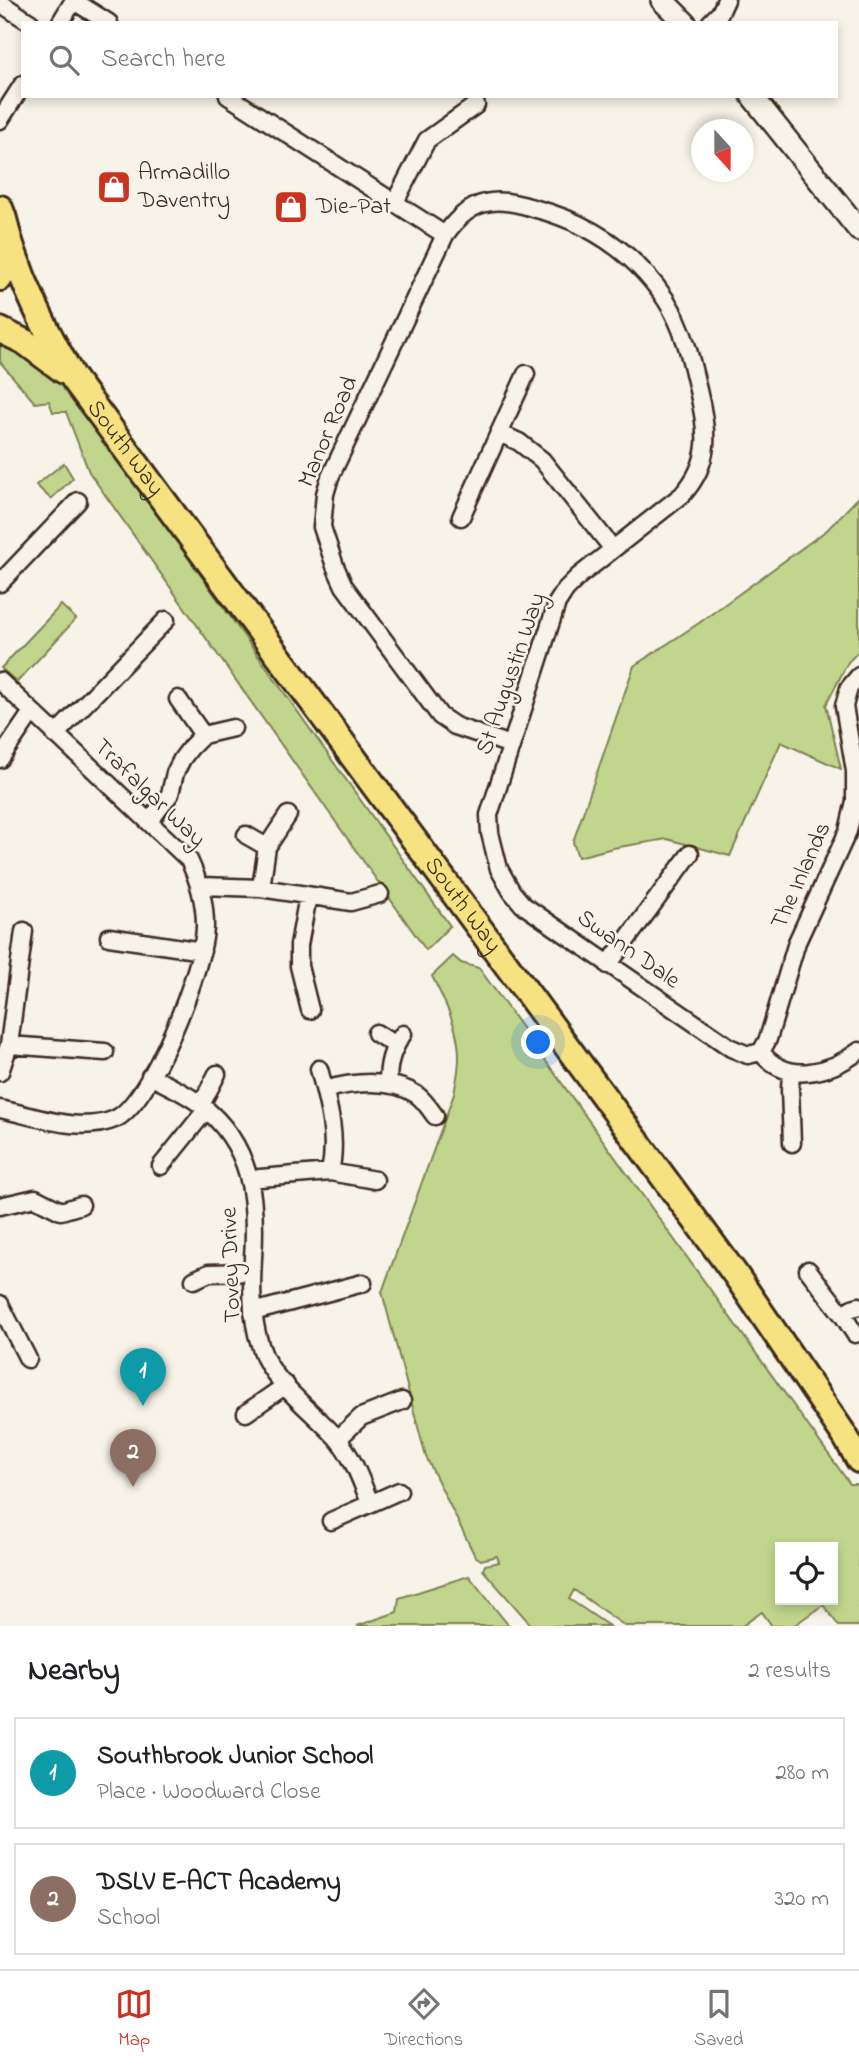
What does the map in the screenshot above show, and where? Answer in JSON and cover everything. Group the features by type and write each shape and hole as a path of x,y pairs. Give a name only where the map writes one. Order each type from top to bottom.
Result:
{"main road":[{"path":"662,0 683,21"},
{"path":"754,98 859,230"},
{"path":"0,278 8,253 4,220"},
{"name":"South Way","path":"4,220 19,272 73,377 735,1274 852,1445 859,1460"},
{"name":"South Way","path":"0,330 25,342 73,377"}],"street":[{"path":"712,21 720,13 726,0"},
{"path":"61,21 74,1 106,21"},
{"path":"0,3 28,21"},
{"path":"0,120 21,86"},
{"path":"231,98 445,235"},
{"path":"394,204 427,140 477,105"},
{"name":"St Augustin Way","path":"445,235 456,220 472,208 490,202 515,203 578,222 596,232 646,276 667,302 688,347 706,432 701,468 695,481 682,495 579,576 556,603 489,815 494,852"},
{"name":"Manor Road","path":"445,235 330,477 325,494 322,527 344,586 440,716 480,736 511,746"},
{"path":"461,517 526,374"},
{"path":"499,433 519,442 542,460 613,549"},
{"path":"0,583 78,501"},
{"path":"55,735 166,620"},
{"name":"The Inlands","path":"761,1052 768,1040 797,942 848,831 855,801 855,771 844,706 849,688 859,676"},
{"name":"Trafalgar Way","path":"0,681 189,860 201,886 205,929 202,951 173,1035 136,1102 116,1119 92,1125 0,1109"},
{"path":"178,699 203,736"},
{"path":"0,759 32,712"},
{"path":"149,822 170,794 181,759 203,736 233,728"},
{"path":"261,888 267,847 288,815"},
{"path":"246,835 267,847"},
{"name":"Swann Dale","path":"494,852 499,869 523,905 731,1048 748,1055 761,1052"},
{"path":"608,965 690,854"},
{"path":"201,886 261,888 351,902 380,894"},
{"path":"308,896 299,945 299,966 310,1010"},
{"path":"0,1072 9,1045 24,931"},
{"path":"109,937 202,951"},
{"path":"376,1033 399,1039 388,1061 388,1084"},
{"path":"9,1045 105,1052"},
{"path":"761,1052 770,1063 791,1073 813,1072 835,1065 859,1051"},
{"path":"319,1069 333,1133 330,1172"},
{"path":"791,1073 792,1143"},
{"path":"161,1167 204,1107 217,1074"},
{"name":"Tovey Drive","path":"150,1076 204,1107 234,1141 249,1179 255,1204 253,1312 265,1358 286,1385 338,1439 359,1474 370,1503"},
{"path":"325,1090 340,1085 388,1084 417,1095 435,1116"},
{"path":"249,1179 330,1172 375,1180"},
{"path":"0,1206 35,1198 61,1211 80,1205"},
{"path":"808,1270 855,1334"},
{"path":"194,1280 209,1273 252,1272"},
{"path":"253,1312 363,1283"},
{"path":"0,1304 28,1359"},
{"path":"842,1314 859,1306"},
{"path":"246,1413 286,1385"},
{"path":"338,1439 361,1417 402,1401"},
{"path":"331,1521 399,1491"}],"green space":[{"path":"0,336 41,361 86,408 123,466 450,926 426,950 89,472 66,412 53,412 49,401 35,403 0,362"},
{"path":"64,463 73,478 51,499 36,485"},
{"path":"859,497 859,651 848,662 826,705 841,769 781,742 730,856 667,839 578,857 573,842 634,666 699,623 827,530"},
{"path":"61,605 76,619 17,682 1,668"},
{"path":"453,956 461,963 479,968 850,1484 859,1484 859,1626 839,1626 823,1605 793,1626 772,1626 762,1612 742,1626 625,1626 574,1590 569,1599 609,1626 532,1626 483,1570 485,1565 499,1562 497,1556 481,1560 475,1556 426,1457 382,1292 454,1094 459,1056 448,1009 432,976"},
{"path":"469,1576 509,1626 357,1626 397,1612 399,1598"}],"place":[{"name":"Armadillo Daventry","path":"114,187"},
{"name":"Die-Pat","path":"291,207"},
{"name":"Southbrook Junior School","path":"143,1406"},
{"name":"DSLV E-ACT Academy","path":"133,1487"}]}
